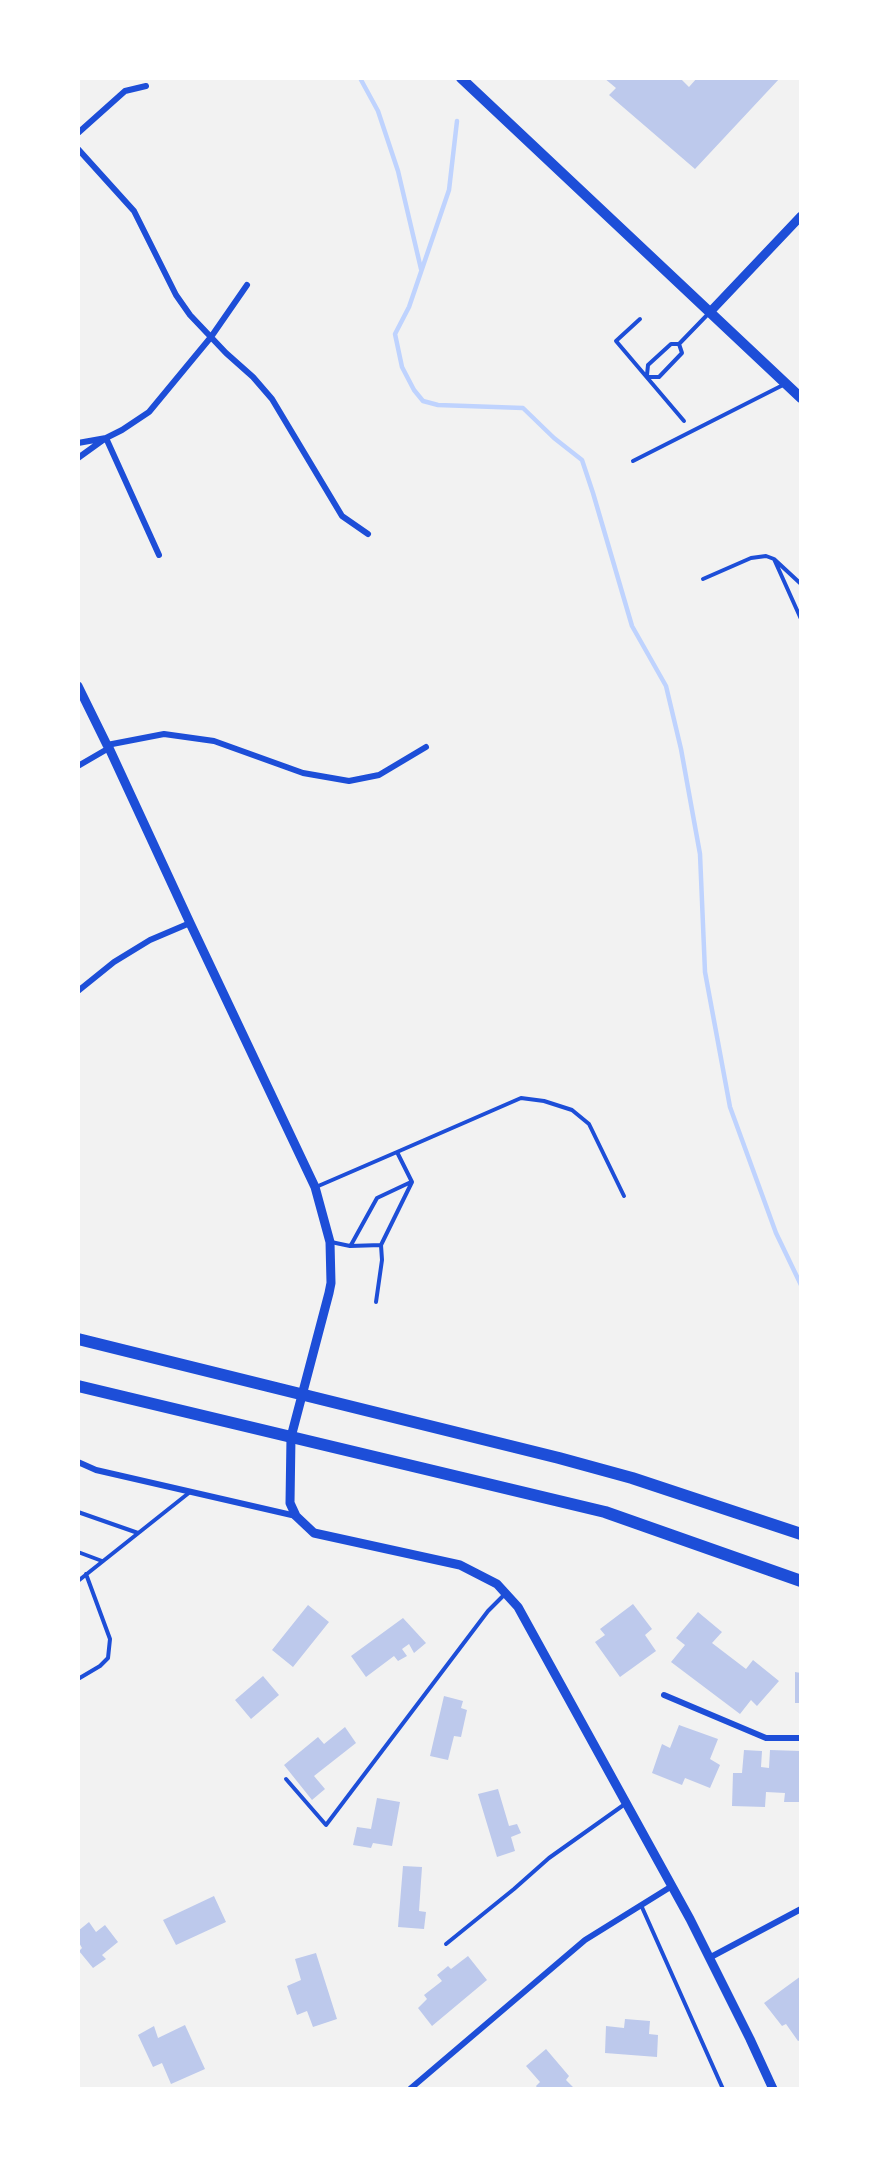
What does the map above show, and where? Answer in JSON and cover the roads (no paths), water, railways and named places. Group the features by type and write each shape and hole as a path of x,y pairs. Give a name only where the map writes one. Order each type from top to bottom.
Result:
{"highway":[{"path":"78,1339 301,1393 632,1478 801,1534"},
{"path":"78,1386 605,1512 801,1581"}],"main road":[{"path":"461,78 801,398"}],"street":[{"path":"78,133 124,91 146,86"},
{"path":"78,149 134,211 177,295 190,315 272,399 342,516 368,534"},
{"path":"710,312 801,216"},
{"path":"78,458 149,412 211,337 248,285"},
{"path":"78,443 106,438"},
{"path":"106,438 159,555"},
{"path":"78,686 315,1187 330,1242 329,1293 291,1437 290,1503 296,1516 314,1533 460,1565 497,1584 518,1607 672,1886 773,2089"},
{"path":"78,766 108,747 164,734 214,741 303,773 349,782 379,776 426,747"},
{"path":"78,991 114,962 150,939 190,923"},
{"path":"78,1462 96,1470 296,1516"},
{"path":"664,1695 766,1737 801,1738"},
{"path":"410,2089 585,1940 672,1886"},
{"path":"709,1958 801,1909"}],"lane":[{"path":"679,345 710,312"},
{"path":"640,319 616,340 684,421"},
{"path":"647,377 648,365 671,344 679,345"},
{"path":"647,377 659,377 682,353 679,345"},
{"path":"633,460 786,384"},
{"path":"704,579 751,558 766,556 774,559 801,584"},
{"path":"774,559 801,619"},
{"path":"315,1187 521,1098 544,1101 572,1110 589,1124 624,1196"},
{"path":"397,1152 412,1182"},
{"path":"376,1302 382,1260 381,1245 412,1182"},
{"path":"350,1246 378,1198 412,1182"},
{"path":"330,1242 350,1246 381,1245"},
{"path":"78,1581 190,1492"},
{"path":"78,1512 138,1533"},
{"path":"78,1552 102,1562"},
{"path":"78,1679 100,1666 108,1658 110,1639 86,1574"},
{"path":"286,1779 326,1825 488,1611 505,1594"},
{"path":"446,1944 549,1858 626,1804"},
{"path":"641,1905 723,2089"}],"waterway":[{"path":"360,78 378,111 398,171 421,269"},
{"path":"457,121 449,190 409,307 395,334 402,367 414,390 423,401 438,405 523,408 554,438 582,460 632,626 666,686 681,749 700,854 705,972 730,1107 776,1233 801,1285"}]}
